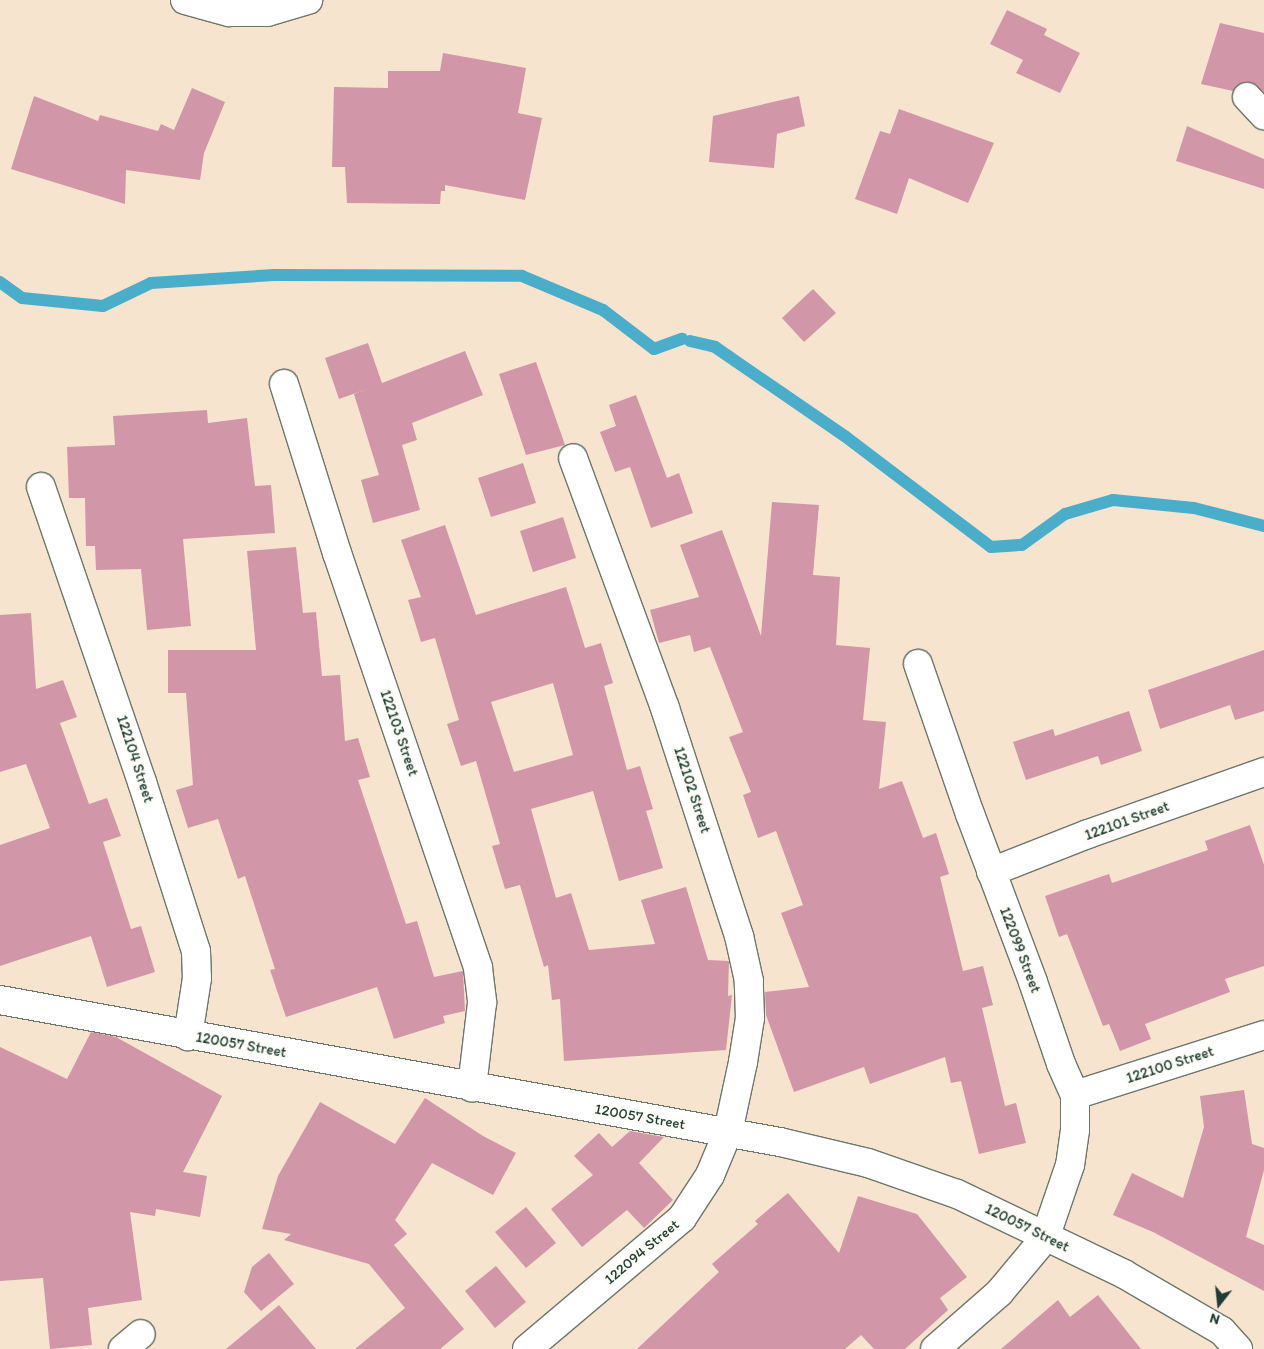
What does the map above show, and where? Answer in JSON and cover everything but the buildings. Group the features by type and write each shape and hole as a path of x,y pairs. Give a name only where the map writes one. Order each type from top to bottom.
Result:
{"street":[{"path":"185,0 229,12 268,12 308,0"},
{"name":"122103 Street","path":"284,384 332,535 478,968 482,1002 472,1087"},
{"name":"122102 Street","path":"574,458 665,708 739,936 749,981 750,1018 728,1132"},
{"name":"122104 Street","path":"41,487 136,764 196,950 197,978 188,1036"},
{"name":"122099 Street","path":"918,664 1061,1064 1076,1095 1075,1130 1070,1165 1046,1238"},
{"name":"122101 Street","path":"991,872 1088,834 1264,772"},
{"name":"120057 Street","path":"0,1000 188,1036 728,1132 868,1163 957,1194 1124,1274 1222,1331 1238,1349"},
{"name":"122100 Street","path":"1076,1095 1264,1035"},
{"name":"122094 Street","path":"527,1349 682,1218 710,1175 728,1132"},
{"path":"935,1349 999,1293 1046,1238"}],"waterway":[{"path":"0,282 22,298 103,306 151,283 274,275 522,276 603,310 654,349 682,339"},
{"path":"690,341 715,347 846,437 991,547 1022,545 1065,514 1113,500 1194,508 1264,526"}]}
